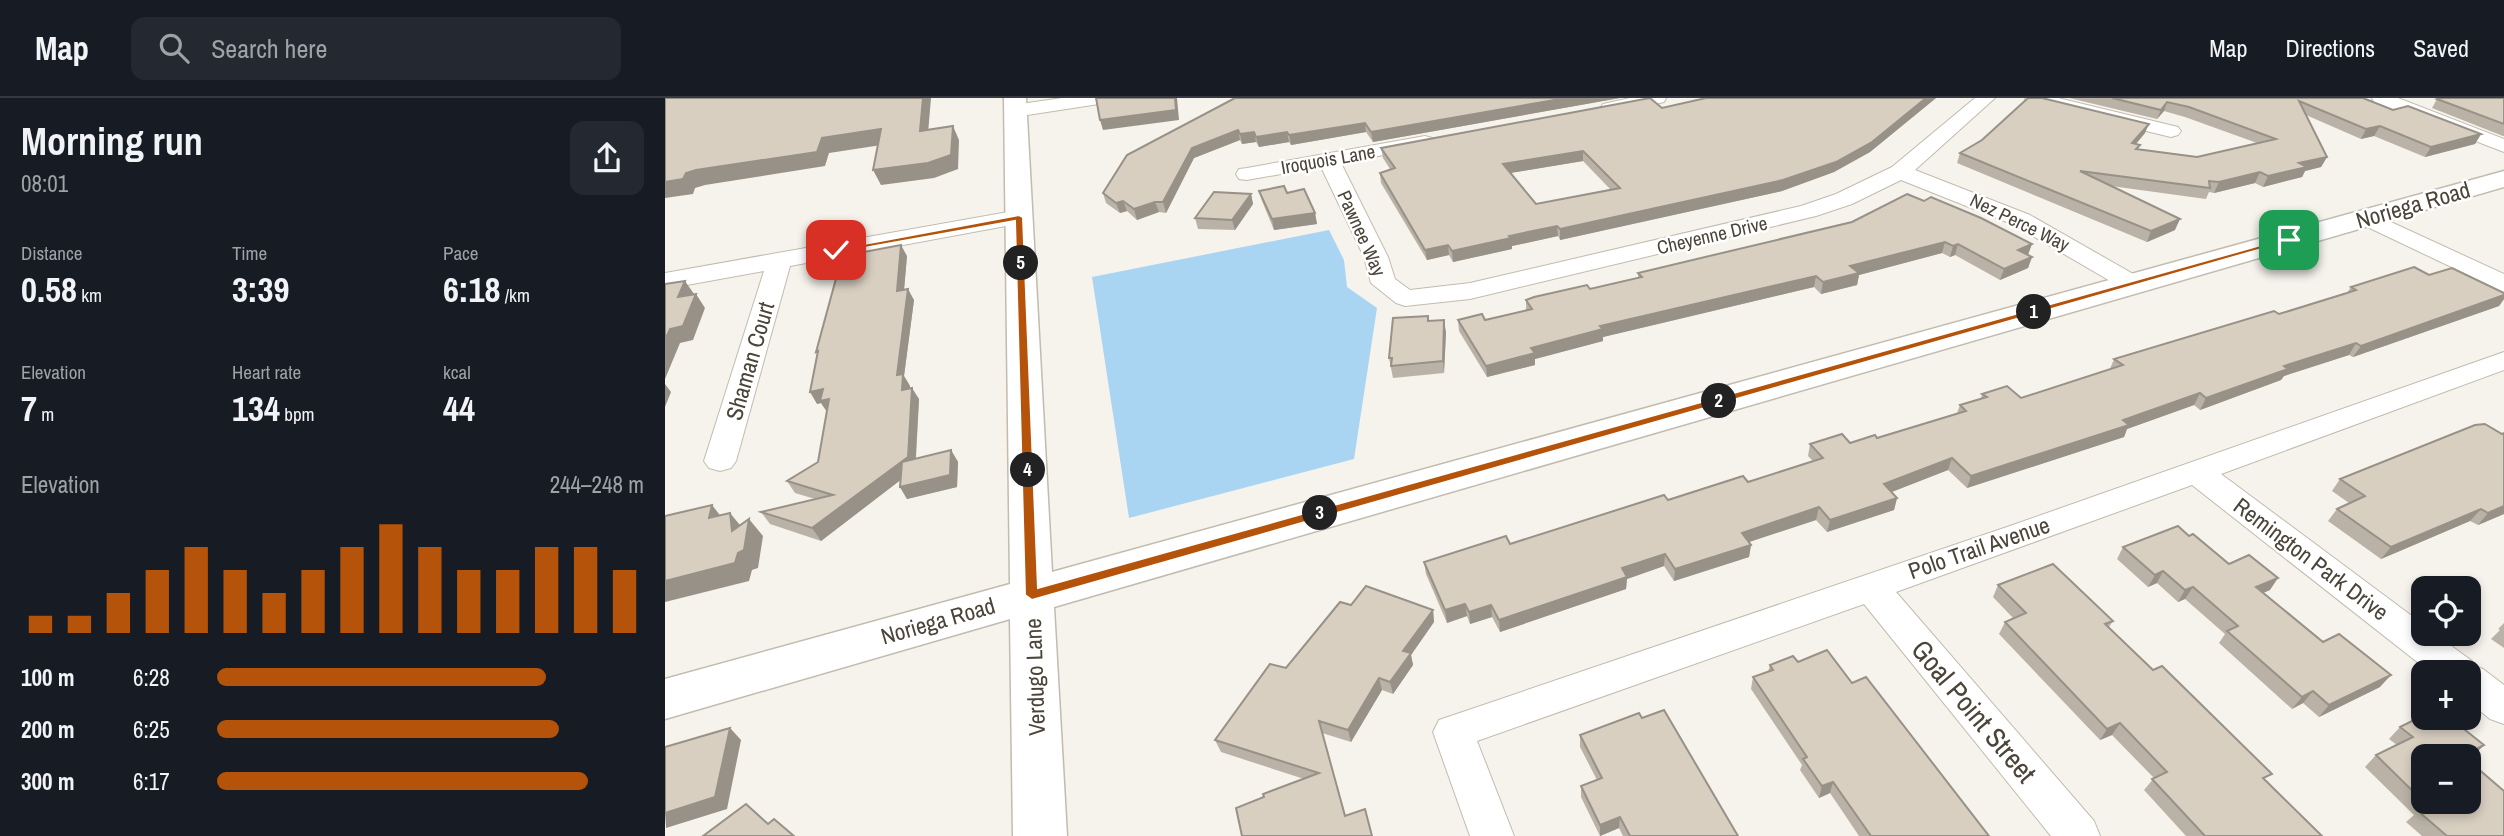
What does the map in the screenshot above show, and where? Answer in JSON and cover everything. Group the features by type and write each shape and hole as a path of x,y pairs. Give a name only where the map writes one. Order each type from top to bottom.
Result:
{"street":[{"path":"1015,104 1099,98"},
{"path":"1595,111 1657,98"},
{"name":"Cheyenne Drive","path":"1405,298 1470,291 1768,222 1844,199 1900,172 1986,98"},
{"path":"2034,98 2171,131"},
{"path":"2381,98 2504,146"},
{"name":"Verdugo Lane","path":"1015,104 1040,836"},
{"name":"Iroquois Lane","path":"1247,174 1448,137"},
{"name":"Pawnee Way","path":"1328,159 1376,257 1384,283 1405,298"},
{"name":"Nez Perce Way","path":"1900,172 2022,220 2133,284"},
{"name":"Noriega Road","path":"665,699 2504,179"},
{"path":"665,281 1019,217"},
{"path":"2367,218 2504,284"},
{"name":"Shaman Court","path":"720,461 779,260"},
{"name":"Polo Trail Avenue","path":"1492,836 1453,732 2196,472 2504,360"},
{"name":"Remington Park Drive","path":"2196,472 2443,660"},
{"name":"Goal Point Street","path":"1870,586 2078,836"},
{"path":"2481,689 2504,707"}],"water":[{"path":"1329,230 1344,260 1347,287 1377,308 1354,459 1129,518 1092,277"}],"building":[{"path":"665,98 923,98 920,131 953,126 951,155 928,163 873,170 881,129 822,138 817,152 696,170 686,173 683,179 665,182"},
{"path":"1096,98 1175,98 1176,110 1100,120"},
{"path":"1235,98 1566,98 1371,132 1365,123 1289,135 1287,132 1256,137 1254,132 1240,134 1238,130 1192,148 1163,202 1134,209 1123,201 1116,203 1103,193 1127,155"},
{"path":"1650,98 1662,108 1706,98 1926,98 1872,142 1836,162 1783,180 1560,229 1557,226 1509,236 1511,238 1452,251 1448,245 1425,250 1380,173 1395,168 1381,148","holes":["1583,151 1620,188 1536,204 1503,164"]},
{"path":"2028,98 2042,98 2149,124 2132,143 2140,145 2136,149 2197,157 2276,139 2189,107 2167,102 2161,110 2112,98 2363,98 2393,110 2408,106 2481,134 2431,147 2380,126 2366,129 2299,101 2327,157 2299,163 2307,167 2268,176 2260,172 2219,182 2209,181 2210,188 2080,171 2180,219 2151,231 1960,153 1982,140"},
{"path":"2504,98 2504,124 2437,99"},
{"path":"1284,186 1287,193 1304,189 1315,213 1272,219 1259,191"},
{"path":"1214,192 1251,194 1232,220 1195,218"},
{"path":"1907,194 1924,201 1931,197 1981,218 2032,244 2018,250 2032,257 2004,269 1958,244 1953,246 1945,242 1850,266 1859,273 1823,282 1816,276 1600,326 1603,329 1531,348 1535,353 1486,366 1458,320 1482,314 1485,320 1532,309 1526,300 1534,297 1587,285 1590,289 1642,277 1638,273 1852,222"},
{"path":"901,245 897,291 908,289 897,375 903,374 902,390 912,388 908,457 812,528 761,512 833,495 787,481 818,462 829,399 820,401 823,389 810,392 818,351 816,352 837,275 844,274 846,261 852,260 853,254"},
{"path":"2414,267 2429,275 2452,268 2504,295 2361,346 2356,343 2284,366 2288,369 2206,398 2200,393 2123,420 2129,425 1971,476 1952,458 1884,484 1897,498 1830,520 1819,507 1742,533 1751,545 1675,569 1665,554 1622,568 1627,577 1499,620 1491,605 1469,612 1465,604 1445,610 1424,562 1506,536 1510,544 1664,495 1668,500 1743,476 1748,482 1823,458 1810,444 1842,434 1850,443 1875,435 1877,438 1966,411 1960,405 1987,397 1982,394 2007,386 2021,398 2123,365 2114,359 2274,311 2279,314 2356,290 2351,287"},
{"path":"685,281 678,297 696,294 683,326 670,329 665,340 665,284"},
{"path":"1428,316 1428,321 1444,320 1443,361 1391,366 1392,358 1389,358 1393,318"},
{"path":"2485,424 2504,433 2504,506 2488,513 2481,509 2391,547 2337,509 2365,496 2340,479 2475,425"},
{"path":"951,450 950,475 900,487 902,462"},
{"path":"712,505 709,518 730,513 732,531 749,519 744,550 738,553 735,563 665,581 665,516"},
{"path":"2178,526 2189,536 2193,534 2229,564 2249,555 2278,578 2256,587 2323,642 2339,634 2391,675 2329,705 2313,691 2302,697 2227,631 2238,626 2193,587 2185,590 2163,571 2155,575 2123,547"},
{"path":"2053,564 2113,621 2105,624 2153,670 2162,666 2272,774 2263,778 2322,836 2205,836 2152,779 2167,772 2120,723 2107,729 2005,622 2026,613 1998,585"},
{"path":"1366,586 1433,610 1403,651 1411,653 1390,682 1379,678 1348,730 1319,721 1345,816 1365,809 1372,836 1242,836 1236,808 1264,797 1263,794 1319,773 1215,740 1270,664 1286,668 1340,602 1351,605"},
{"path":"1827,650 1852,683 1866,677 1989,836 1871,836 1833,782 1822,786 1803,759 1807,757 1753,677 1773,670 1770,665 1793,656 1798,662"},
{"path":"1664,710 1738,836 1630,836 1620,817 1600,825 1581,786 1602,778 1580,735 1639,713 1642,718"},
{"path":"2411,722 2411,730 2465,730 2484,745 2411,744 2411,789 2376,755 2413,737 2400,727"},
{"path":"730,728 715,797 665,813 665,747"},
{"path":"2481,771 2504,791 2504,836 2447,836 2421,814 2481,814"},
{"path":"746,804 768,824 774,819 794,836 703,836"}],"route":[{"path":"836,250 1019,217 1032,595 2289,240"}]}
